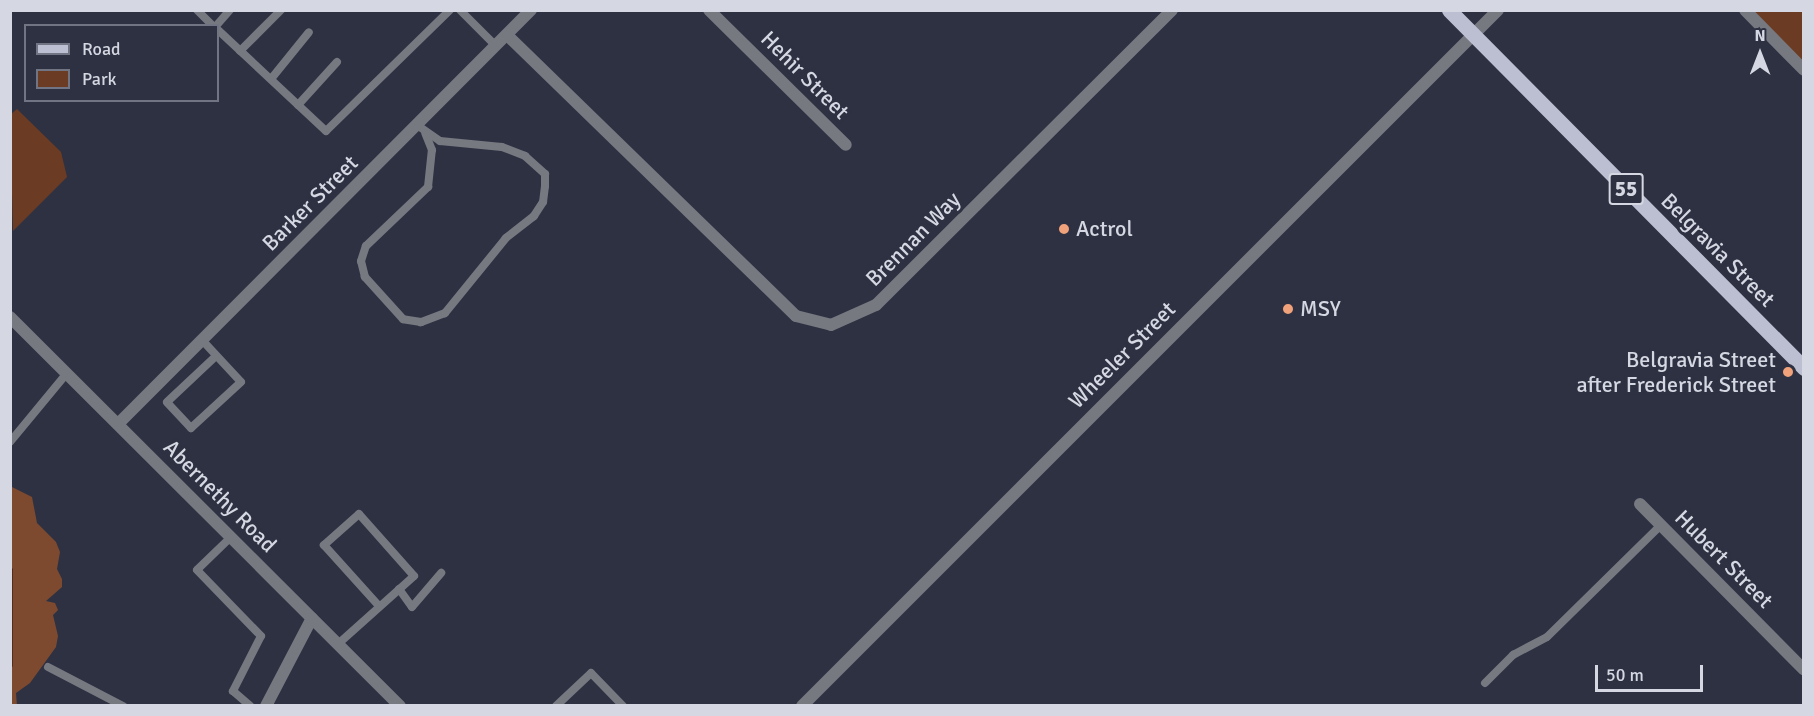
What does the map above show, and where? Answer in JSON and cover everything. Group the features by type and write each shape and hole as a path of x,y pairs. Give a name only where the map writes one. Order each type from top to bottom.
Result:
{"main road":[{"name":"Belgravia Street","path":"1449,10 1803,368"}],"street":[{"name":"Barker Street","path":"118,424 421,129 531,10"},
{"name":"Hehir Street","path":"709,10 846,145"},
{"name":"Brennan Way","path":"507,35 795,316 831,325 876,305 1172,10"},
{"name":"Wheeler Street","path":"802,705 1498,10"},
{"path":"1745,10 1803,70"},
{"name":"Abernethy Road","path":"10,317 400,705"},
{"name":"Hubert Street","path":"1640,504 1803,670"},
{"path":"266,705 312,618"}],"lane":[{"path":"197,10 212,24"},
{"path":"216,24 230,10"},
{"path":"240,51 281,10"},
{"path":"219,31 326,131 450,10"},
{"path":"459,10 496,46"},
{"path":"270,79 309,32"},
{"path":"298,105 337,62"},
{"path":"421,129 440,141 502,147 525,156 545,174 545,186 543,202 534,216 506,238 445,313 421,322 403,319 365,277 361,261 366,246 428,187 432,150 421,129"},
{"path":"202,340 241,382 190,428 167,402 216,356"},
{"path":"10,442 67,373"},
{"path":"338,644 378,605 414,576 359,514 324,545 378,605"},
{"path":"1485,683 1513,655 1547,637 1661,525"},
{"path":"231,537 197,570 261,636 233,691 249,705"},
{"path":"399,589 412,607 441,573"},
{"path":"48,666 123,705"},
{"path":"556,705 591,674 623,705"}],"green space":[{"path":"1746,11 1803,11 1803,65"},
{"path":"17,109 61,152 67,177 13,231 10,115"}],"shaded area":[{"path":"10,486 32,497 37,523 56,542 60,552 57,569 62,579 62,587 46,601 55,603 58,610 53,615 58,636 56,647 30,683 16,693 17,706 10,705"}],"waterway":[{"path":"10,569 10,665"}],"place":[{"name":"Actrol","path":"1064,229"},
{"name":"MSY","path":"1288,309"},
{"name":"Belgravia Street after Frederick Street","path":"1788,372"}]}
